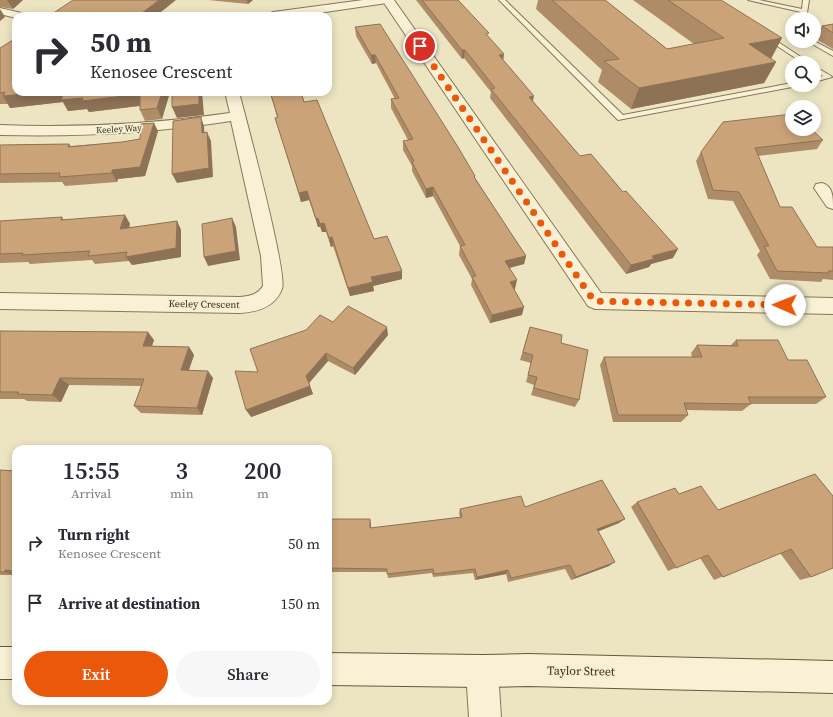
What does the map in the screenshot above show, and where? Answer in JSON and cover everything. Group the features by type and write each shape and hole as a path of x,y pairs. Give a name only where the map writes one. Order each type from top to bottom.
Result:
{"street":[{"path":"302,12 387,0 594,301 833,306"},
{"path":"0,11 12,14"},
{"name":"Keeley Crescent","path":"0,301 240,305 254,304 266,297 273,287 270,256 233,96"},
{"name":"Keeley Way","path":"0,130 95,130 156,127 237,116"},
{"path":"822,188 833,203"},
{"path":"0,663 12,663"},
{"name":"Taylor Street","path":"332,669 482,671 528,670 833,676"},
{"path":"482,671 485,717"}],"lane":[{"path":"502,0 621,118 785,86"},
{"path":"751,0 804,11 806,0"},
{"path":"762,34 796,56"},
{"path":"821,47 833,54"},
{"path":"821,72 831,77"},
{"path":"821,79 831,77"}],"building":[{"path":"73,0 159,0 143,12 55,12"},
{"path":"422,0 458,0 489,33 486,34 504,54 499,55 534,96 529,97 580,156 591,154 623,192 626,191 678,249 652,256 654,259 631,265 491,89 495,88"},
{"path":"552,0 605,0 667,49 724,38 668,0 721,0 782,38 749,44 776,62 639,88 604,61 619,59"},
{"path":"380,24 458,147 475,176 474,177 526,256 505,261 517,280 510,282 524,307 492,315 472,277 476,276 460,246 465,245 433,187 426,189 412,162 414,161 403,141 413,139 391,99 399,98 375,55 371,55 355,27"},
{"path":"833,24 833,33 822,26"},
{"path":"12,40 12,95 3,96 5,92 0,93 0,48"},
{"path":"62,96 123,96 82,101 83,98 61,100"},
{"path":"140,96 161,96 157,108 140,110"},
{"path":"172,96 199,96 199,104 172,107"},
{"path":"271,96 302,96 304,102 317,100 374,239 387,236 402,271 371,277 373,282 348,288 332,237 329,238 324,223 320,224 318,218 316,219 307,191 299,193 275,118 278,117"},
{"path":"785,115 785,136 819,136 823,140 755,148 780,207 792,207 817,247 833,247 833,271 828,271 829,273 777,271 764,246 769,246 739,192 713,190 701,152 723,122"},
{"path":"201,117 202,133 207,132 209,168 172,174 173,121"},
{"path":"154,123 140,167 112,170 112,173 59,177 60,173 0,174 0,145 69,144 68,147 122,142 140,139 141,124"},
{"path":"125,215 120,229 177,221 176,248 126,257 127,252 88,256 90,251 22,255 23,253 0,254 0,221 62,217 61,220"},
{"path":"232,218 236,251 204,257 202,224"},
{"path":"348,306 387,327 353,368 326,353 306,376 310,386 246,410 235,371 258,372 250,349 306,330 320,315 333,322"},
{"path":"530,327 562,335 561,343 588,350 579,400 534,388 537,377 528,375 533,355 523,352"},
{"path":"0,331 148,332 143,346 189,347 181,370 208,371 197,408 134,406 144,379 60,378 52,395 0,392"},
{"path":"736,340 778,340 788,360 807,360 826,397 748,397 751,404 684,403 688,415 618,415 604,357 702,357 697,345 738,346"},
{"path":"0,470 12,471 12,571 5,570 5,572 0,572"},
{"path":"815,474 833,496 833,568 811,577 791,549 723,577 708,555 676,568 637,502 675,488 679,494 701,486 718,510"},
{"path":"602,480 625,519 597,529 615,562 576,577 570,565 511,578 508,570 477,577 475,569 434,574 433,569 387,574 387,569 332,568 332,519 370,519 370,528 462,517 460,509 521,496 525,507"}],"route":[{"path":"420,46 594,301 785,305"}]}
